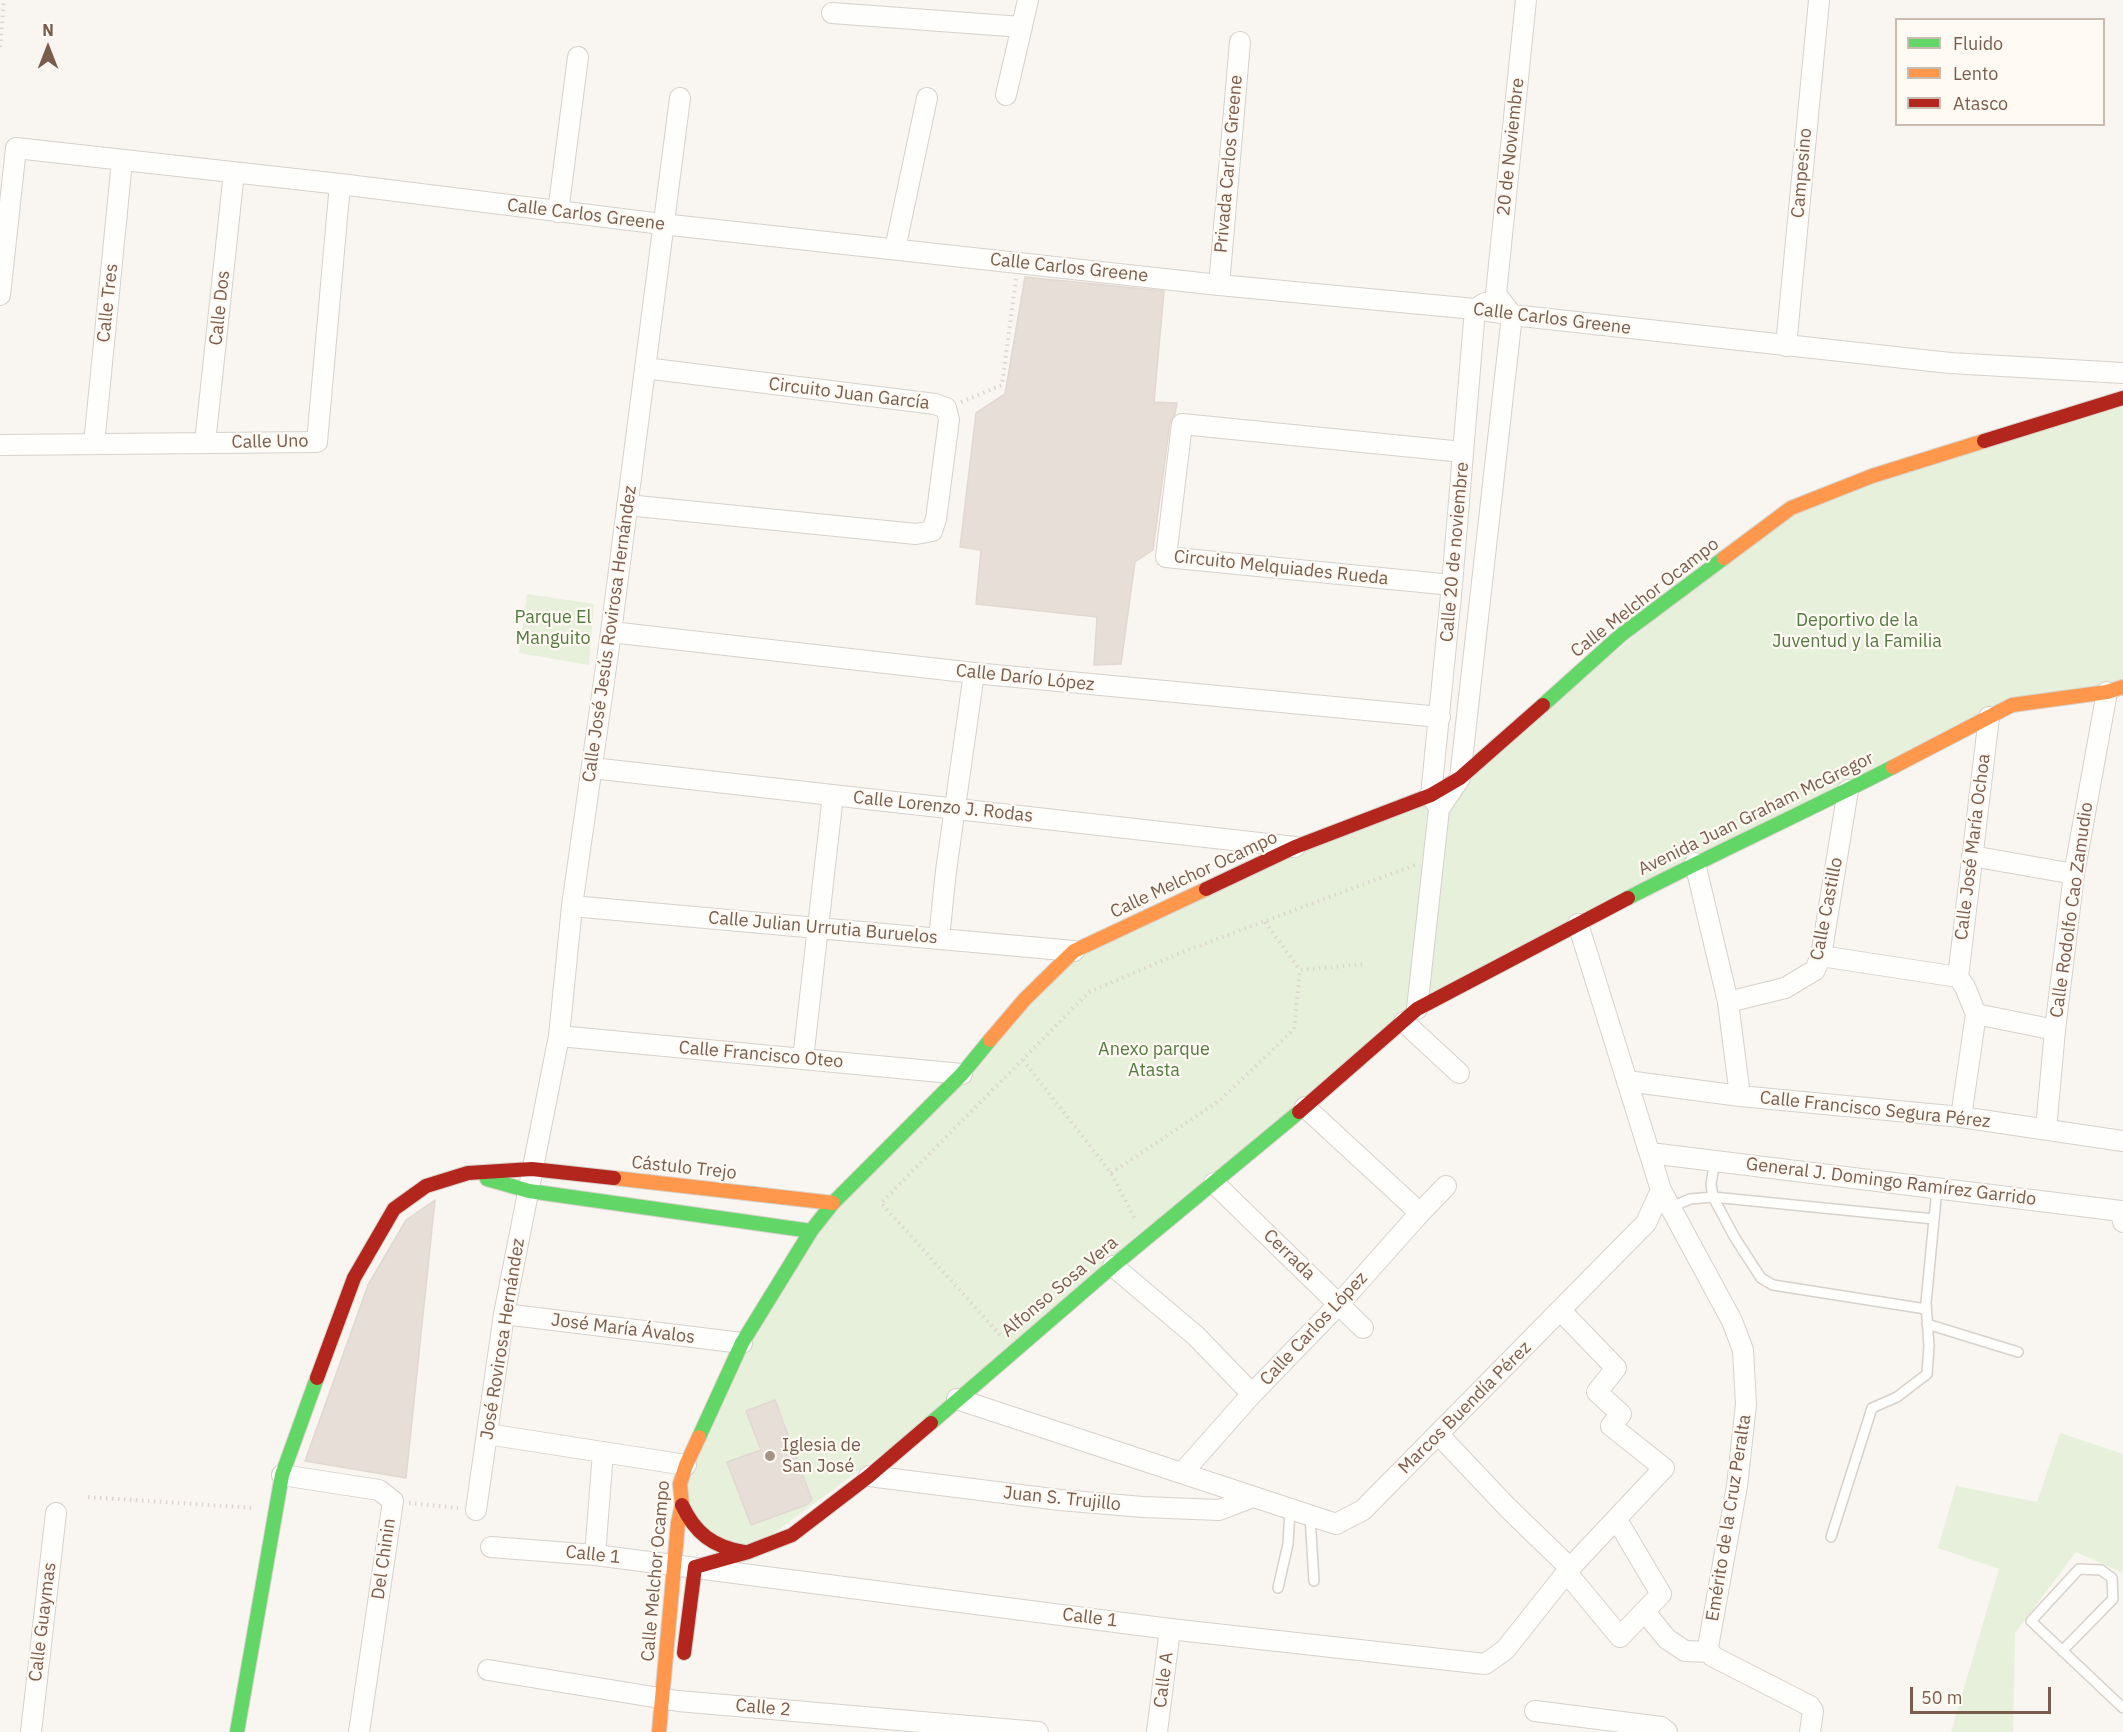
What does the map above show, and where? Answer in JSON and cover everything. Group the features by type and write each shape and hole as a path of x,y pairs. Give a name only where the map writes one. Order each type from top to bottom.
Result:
{"street":[{"path":"1006,95 1029,0"},
{"name":"20 de Noviembre","path":"1496,294 1526,0"},
{"name":"Campesino","path":"1786,346 1819,0"},
{"path":"832,13 1022,27"},
{"name":"Privada Carlos Greene","path":"1219,285 1240,42"},
{"path":"558,212 578,57"},
{"name":"Calle José Jesús Rovirosa Hernández","path":"532,1169 559,1036 572,906 611,632 680,98"},
{"path":"895,249 927,98"},
{"name":"Calle Carlos Greene","path":"0,295 16,148 340,184 662,224 1219,285 1476,309 1786,346 1950,363 2123,373"},
{"name":"Calle Tres","path":"94,444 122,161"},
{"name":"Calle Dos","path":"205,443 234,172"},
{"name":"Calle Uno","path":"0,445 317,442 340,184"},
{"path":"1476,309 1496,294 1512,315"},
{"name":"Calle 20 de noviembre","path":"1435,802 1440,717 1476,309"},
{"name":"Calle 20 de noviembre","path":"1460,778 1512,315"},
{"name":"Circuito Juan García","path":"627,505 916,534 932,531 936,519 949,420 946,408 645,368"},
{"name":"Calle Melchor Ocampo","path":"1460,778 1621,635 1791,508 1872,476 2123,398"},
{"name":"Circuito Melquiades Rueda","path":"1452,585 1166,557 1182,424 1463,452"},
{"name":"Calle Darío López","path":"611,632 974,673 1440,717"},
{"path":"939,938 974,673"},
{"name":"Avenida Juan Graham McGregor","path":"1410,1016 1695,863 1848,790 2012,705 2115,690"},
{"name":"Calle Rodolfo Cao Zamudio","path":"2046,1129 2055,1030 2074,874 2115,690"},
{"name":"Calle José María Ochoa","path":"1958,976 1989,717"},
{"name":"Calle Lorenzo J. Rodas","path":"591,768 1295,847"},
{"path":"1459,1073 1410,1016 1432,859 1435,802 1460,778"},
{"name":"Calle Castillo","path":"1728,1002 1785,988 1815,970 1821,957 1848,790"},
{"path":"803,1059 833,795"},
{"name":"Calle Melchor Ocampo","path":"659,1732 674,1700 675,1565 678,1523 682,1505 680,1484 686,1465 742,1343 811,1231 833,1203 962,1074 1025,999 1074,951 1295,847 1435,802"},
{"path":"1972,856 2074,874"},
{"path":"1695,863 1728,1002 1740,1096"},
{"name":"Calle Julian Urrutia Buruelos","path":"572,906 1074,951"},
{"path":"1578,924 1665,1199"},
{"path":"1821,957 1958,976 1977,1014 1961,1117"},
{"path":"1977,1014 2055,1030"},
{"name":"Alfonso Sosa Vera","path":"703,1565 748,1552 792,1535 869,1476 1145,1238 1305,1107 1410,1016"},
{"name":"Calle Francisco Oteo","path":"559,1036 962,1074"},
{"name":"Calle Francisco Segura Pérez","path":"1627,1081 1740,1096 1961,1117 2123,1141"},
{"path":"1305,1107 1420,1213"},
{"name":"General J. Domingo Ramírez Garrido","path":"1650,1153 2122,1212"},
{"name":"Cástulo Trejo","path":"237,1732 282,1475 354,1278 394,1209 426,1186 468,1173 532,1169 833,1203"},
{"name":"José Rovirosa Hernández","path":"476,1510 504,1314 532,1169"},
{"path":"468,1173 529,1191 811,1231"},
{"name":"Cerrada","path":"1214,1183 1363,1328"},
{"name":"Calle Carlos López","path":"1183,1473 1251,1394 1339,1304 1446,1186"},
{"name":"Marcos Buendía Pérez","path":"957,1399 1336,1524 1363,1510 1647,1223 1665,1199"},
{"name":"Emérito de la Cruz Peralta","path":"1665,1199 1732,1321 1743,1350 1745,1416 1737,1486 1708,1647 1710,1652"},
{"path":"1113,1266 1196,1336 1251,1394"},
{"path":"1561,1311 1616,1368 1597,1392 1621,1414 1611,1426 1664,1468 1568,1570"},
{"name":"José María Ávalos","path":"504,1314 742,1343"},
{"path":"487,1434 686,1465"},
{"path":"1438,1434 1568,1570 1620,1637 1660,1594 1617,1520"},
{"path":"595,1555 603,1452"},
{"name":"Del Chinin","path":"282,1475 379,1490 393,1501 359,1732"},
{"name":"Juan S. Trujillo","path":"869,1476 1048,1499 1143,1507 1219,1510 1253,1497"},
{"path":"682,1505 689,1522 708,1541 726,1550 748,1552"},
{"name":"Calle Guaymas","path":"31,1732 56,1513"},
{"name":"Calle 1","path":"491,1547 595,1555 675,1565 703,1565 1170,1629 1485,1664 1505,1650 1568,1570"},
{"name":"Calle Melchor Ocampo","path":"682,1667 703,1565"},
{"path":"1645,1612 1667,1639 1685,1651 1710,1652 1712,1656 1810,1706 1813,1711 1810,1732"},
{"name":"Calle A","path":"1157,1732 1170,1629"},
{"name":"Calle 2","path":"489,1670 674,1700 1038,1732"},
{"path":"1535,1711 1660,1727 1667,1732"}],"lane":[{"path":"1715,1160 1711,1184 1713,1197 1761,1278 1773,1285 1926,1310"},
{"path":"1831,1537 1872,1408 1898,1397 1927,1374 1929,1346 1926,1310 1937,1188"},
{"path":"1665,1199 1713,1197 1934,1219"},
{"path":"1927,1324 2018,1352"},
{"path":"1278,1588 1288,1544 1290,1509"},
{"path":"1310,1516 1314,1581"},
{"path":"2062,1651 2113,1599 2112,1578 2101,1570 2079,1569 2031,1621 2062,1651 2123,1708"}],"path":[{"path":"0,47 4,0"},
{"path":"946,408 1002,385 1018,262"},
{"path":"1000,1336 881,1203 1089,992 1185,951 1432,859"},
{"path":"1111,1173 1219,1101 1294,1029 1300,970 1265,922"},
{"path":"1300,970 1365,964"},
{"path":"1023,1060 1111,1173 1145,1238"},
{"path":"88,1497 277,1509"},
{"path":"393,1501 476,1510"}],"green space":[{"path":"2123,400 2123,687 2012,705 1417,1009 957,1399 748,1552 689,1522 686,1465 811,1231 1074,951 1460,778 1791,508"},
{"name":"Parque El Manguito","path":"527,594 594,604 589,665 519,653"},
{"path":"2060,1433 2123,1454 2123,1573 2076,1552 2015,1633 2013,1732 1951,1732 1999,1569 1938,1548 1956,1486 2037,1502"}],"building":[{"path":"1025,277 1164,291 1154,402 1177,403 1170,423 1153,550 1135,562 1121,664 1094,665 1097,617 976,604 981,550 960,547 976,413 1005,394"},
{"path":"435,1200 406,1478 305,1461 368,1285 406,1220"},
{"name":"Iglesia de San José","path":"775,1400 812,1500 806,1505 751,1525 727,1462 761,1450 746,1411"}],"traffic: fast":[{"path":"1543,705 1621,635 1724,558"},
{"path":"1628,898 1893,767"},
{"path":"699,1437 742,1343 811,1231 833,1203 962,1074 990,1040"},
{"path":"931,1423 1113,1266 1299,1112"},
{"path":"487,1179 529,1191 811,1231"},
{"path":"237,1732 282,1475 317,1378"}],"traffic: slow":[{"path":"1724,558 1791,508 1872,476 1984,441"},
{"path":"1893,767 2012,705 2107,692 2123,687"},
{"path":"990,1040 1025,999 1074,951 1206,889"},
{"path":"614,1178 833,1203"},
{"path":"659,1732 678,1523 682,1505 680,1484 699,1437"}],"traffic: jam":[{"path":"1984,441 2123,398"},
{"path":"1206,889 1295,847 1431,795 1460,778 1543,705"},
{"path":"1299,1112 1417,1009 1628,898"},
{"path":"317,1378 354,1278 394,1209 426,1186 468,1173 532,1169 614,1178"},
{"path":"684,1653 695,1567 748,1552 792,1535 869,1476 931,1423"},
{"path":"682,1505 687,1515 706,1537 733,1550 744,1552"}],"place":[{"name":"Iglesia de San José","path":"770,1456"}],"park label":[{"name":"Deportivo de la Juventud y la Familia","path":"1857,631"},
{"name":"Anexo parque Atasta","path":"1154,1060"}]}
